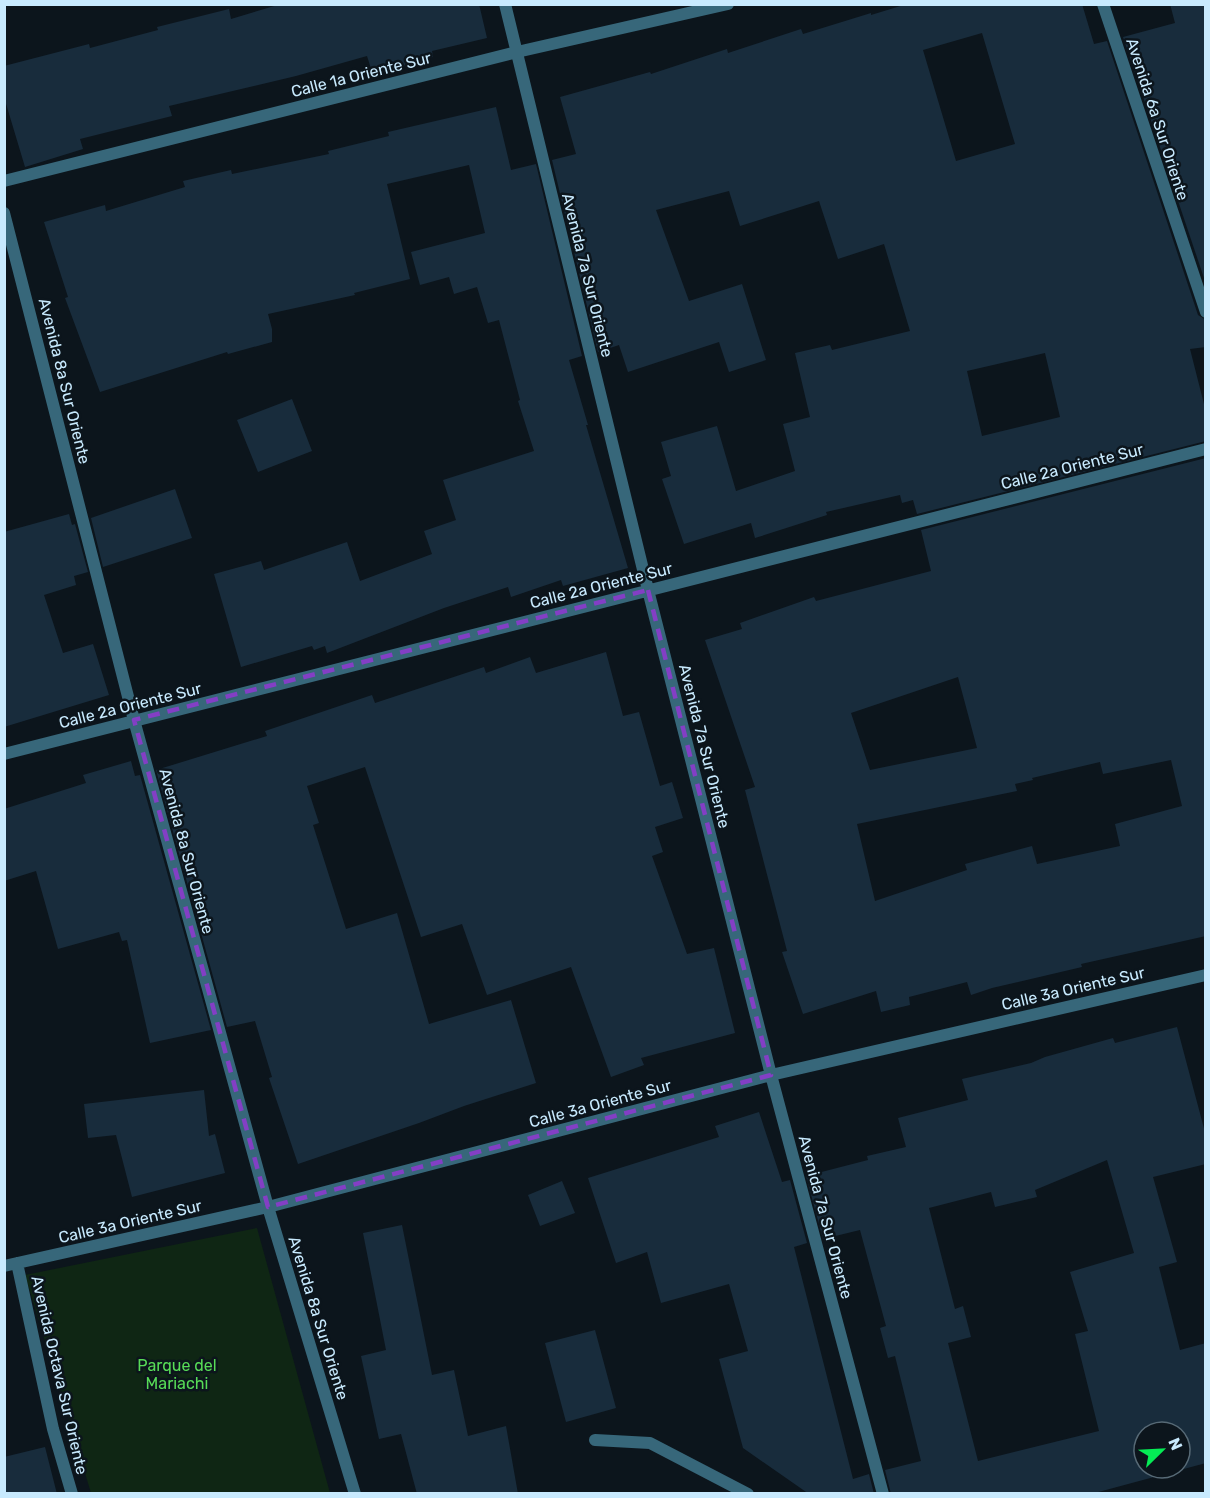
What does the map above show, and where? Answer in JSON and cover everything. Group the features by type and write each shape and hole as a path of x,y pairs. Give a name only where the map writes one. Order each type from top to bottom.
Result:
{"street":[{"name":"Avenida 7a Sur Oriente","path":"505,4 648,590 771,1074 883,1494"},
{"name":"Calle 1a Oriente Sur","path":"4,181 517,52 728,4"},
{"name":"Avenida 6a Sur Oriente","path":"1103,4 1206,312"},
{"name":"Avenida 8a Sur Oriente","path":"4,213 134,720 268,1208 355,1494"},
{"name":"Calle 2a Oriente Sur","path":"4,754 1206,449"},
{"name":"Calle 3a Oriente Sur","path":"4,1266 268,1208 771,1074 1206,975"},
{"name":"Avenida Octava Sur Oriente","path":"17,1263 52,1429 72,1494"},
{"path":"595,1440 650,1443 748,1494"}],"highlighted area":[{"path":"648,590 771,1075 268,1207 134,720"}],"green space":[{"name":"Parque del Mariachi","path":"257,1228 330,1493 91,1493 25,1275"}],"building":[{"path":"281,4 479,4 487,38 432,51 433,57 373,75 367,56 296,76 169,106 172,116 80,139 83,149 25,167 4,97 4,66 89,44 90,48 158,30 157,27 229,9 231,19"},
{"path":"907,4 1082,4 1094,44 1107,41 1198,315 1206,320 1206,347 1190,349 1206,412 1206,441 917,514 913,500 902,503 900,495 826,512 827,515 755,538 751,523 684,544 662,479 671,476 661,442 717,426 736,491 795,471 783,424 810,417 795,353 830,345 832,350 910,331 884,244 838,259 819,201 740,226 729,191 656,210 689,301 742,284 766,360 729,372 719,342 628,372 619,345 598,352 552,160 576,154 560,97 650,72 651,74 727,49 728,53 801,29 803,34 871,13 871,15","holes":["982,33 1015,144 956,161 923,50","1045,353 1060,417 982,436 967,371"]},
{"path":"1170,4 1206,4 1206,284 1123,37 1175,23"},
{"path":"496,107 511,170 536,164 582,356 569,360 628,568 563,586 561,580 511,597 508,587 444,608 327,653 325,646 314,650 312,646 241,667 214,574 261,561 264,570 347,542 360,581 432,554 424,531 456,520 443,480 534,451 518,401 520,400 499,320 488,323 477,287 454,294 449,277 420,285 411,252 485,233 469,165 387,184 410,279 354,293 355,295 268,314 272,329 272,342 228,354 227,352 100,392 65,298 68,297 44,222 105,205 106,211 185,187 183,181 231,170 232,174 329,154 328,151 389,136 388,132"},
{"path":"292,399 312,451 258,472 237,420"},
{"path":"1206,458 1206,936 1081,964 1082,967 971,995 967,982 909,997 910,1005 881,1012 876,991 803,1014 782,952 787,951 745,790 755,787 705,640 742,629 740,623 814,597 816,601 931,571 921,530","holes":["958,677 977,748 870,770 851,713","1171,760 1182,806 1115,824 1120,846 1037,864 1032,846 965,864 967,870 875,901 857,824 1017,791 1015,784 1033,780 1032,778 1100,762 1103,774"]},
{"path":"175,489 192,538 103,567 91,518"},
{"path":"69,514 72,525 75,524 88,572 74,576 76,585 44,595 63,653 93,644 109,695 4,727 4,532"},
{"path":"606,652 623,716 639,712 660,786 672,782 683,818 655,827 663,852 652,856 687,954 714,948 735,1033 641,1058 644,1065 611,1077 571,967 487,995 462,924 421,937 365,767 307,786 319,823 313,825 346,929 397,913 429,1024 511,1000 536,1083 298,1164 269,1078 272,1077 255,1021 227,1027 156,770 267,736 265,731 372,695 375,703 484,667 486,673 530,657 536,673"},
{"path":"131,761 135,776 140,775 211,1030 150,1043 127,940 122,941 119,932 58,949 36,871 4,881 4,809 86,783 83,775"},
{"path":"1177,1027 1206,1136 1206,1164 1153,1177 1177,1262 1159,1267 1180,1350 1206,1343 1206,1463 1192,1467 1192,1420 1132,1420 1132,1480 1143,1480 1091,1494 891,1494 885,1470 921,1461 895,1356 888,1358 880,1328 886,1326 860,1230 823,1239 806,1176 868,1160 867,1156 906,1147 898,1118 968,1100 962,1079 1031,1063 1113,1038 1115,1043","holes":["1107,1160 1134,1253 1070,1272 1088,1331 1075,1334 1099,1431 978,1461 948,1343 971,1337 963,1306 955,1309 929,1208 991,1192 995,1207 1037,1197 1035,1190"]},
{"path":"204,1090 209,1136 215,1134 225,1173 132,1197 116,1135 88,1138 84,1104"},
{"path":"759,1112 782,1182 790,1180 807,1243 794,1247 853,1479 869,1474 874,1494 809,1494 743,1448 719,1359 748,1351 729,1284 661,1303 647,1252 616,1263 588,1178 719,1137 715,1126"},
{"path":"562,1181 575,1213 540,1226 528,1195"},
{"path":"402,1225 432,1375 454,1370 468,1436 506,1426 518,1494 417,1494 401,1434 379,1439 361,1356 386,1350 363,1233"},
{"path":"595,1330 616,1408 566,1422 545,1343"},
{"path":"45,1447 57,1494 4,1494 4,1457"}]}
